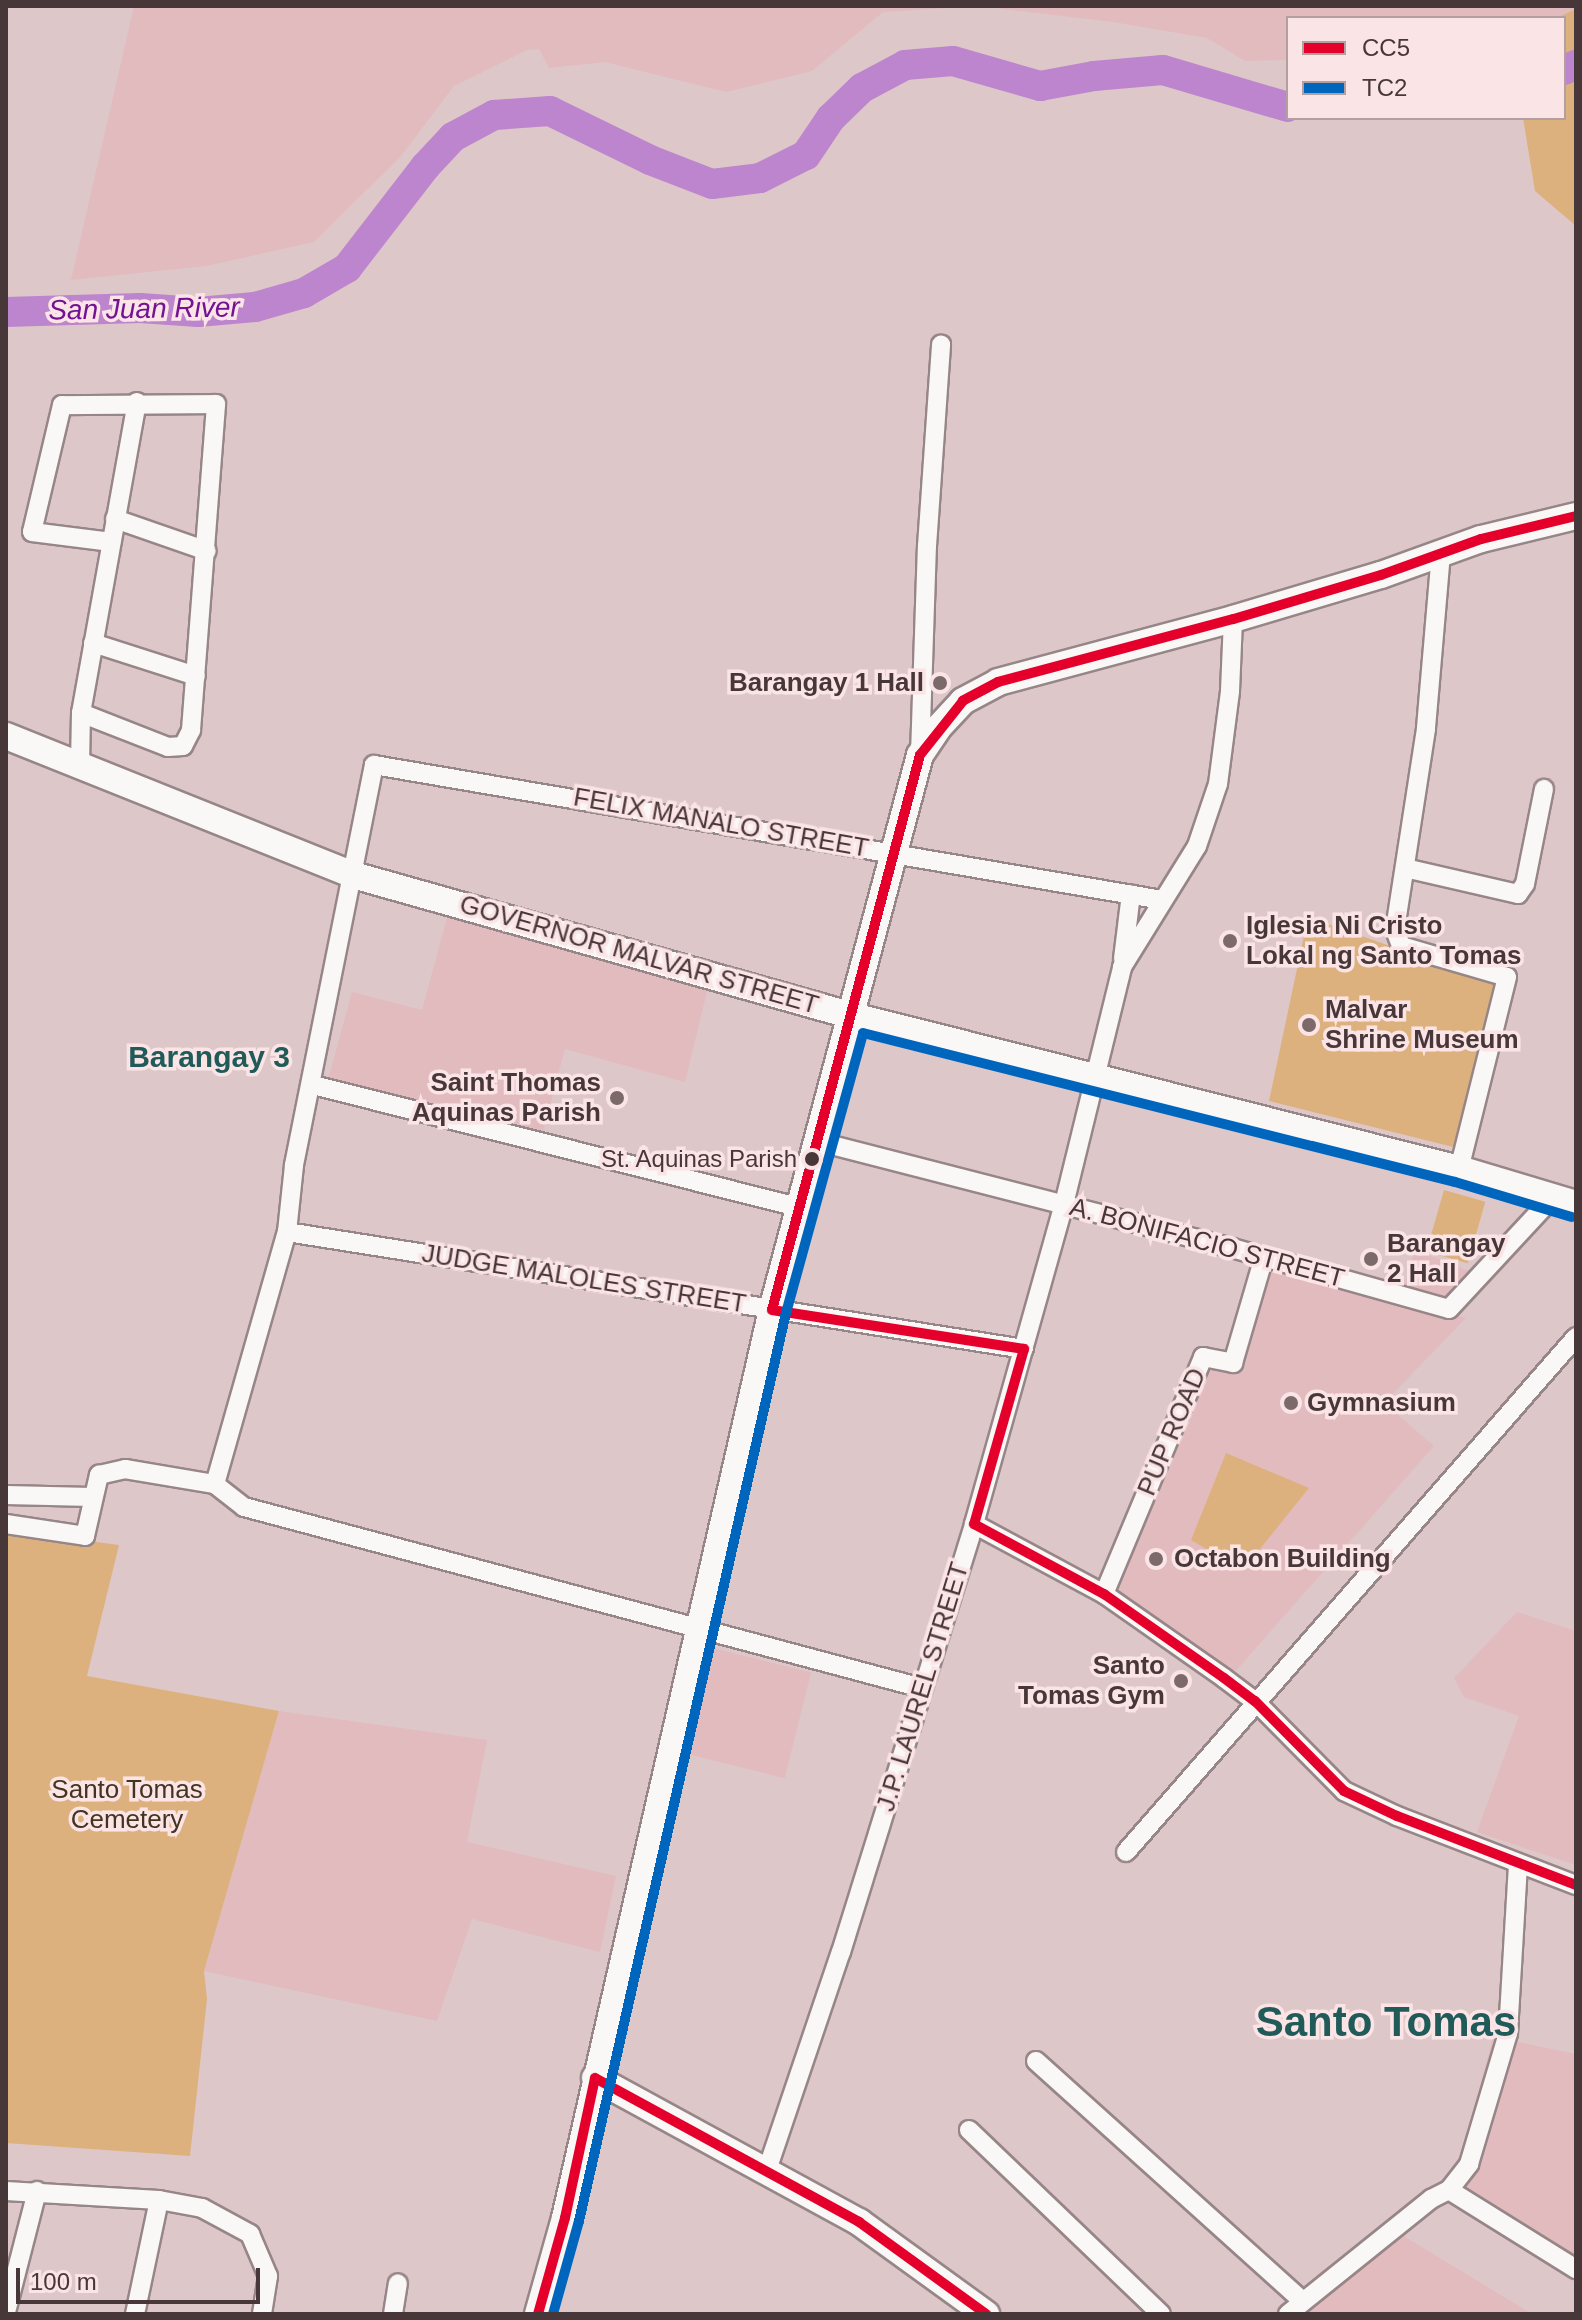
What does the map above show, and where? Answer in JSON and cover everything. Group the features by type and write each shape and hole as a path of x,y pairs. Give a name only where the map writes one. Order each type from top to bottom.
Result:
{"main road":[{"path":"538,2314 565,2218 772,1310 816,1141 853,1016 920,755 938,728 963,701 998,682 1233,619 1381,575 1441,553 1576,516"},
{"name":"GOVERNOR MALVAR STREET","path":"6,736 353,875 853,1016 1459,1169 1565,1200"},
{"path":"595,2078 859,2222 986,2314"}],"street":[{"path":"920,755 926,562 941,344"},
{"path":"80,765 81,713 137,402"},
{"path":"81,713 168,747 183,746 191,730 216,404 137,402 62,405 32,532 111,542"},
{"path":"115,519 207,551"},
{"path":"1441,553 1426,729 1395,930 1401,946 1507,977 1459,1169"},
{"name":"J.P. LAUREL STREET","path":"1122,967 1197,846 1218,784 1230,691 1233,619"},
{"path":"93,643 196,676"},
{"name":"FELIX MANALO STREET","path":"353,875 374,765 1162,900"},
{"path":"1405,868 1518,894 1525,884 1544,789"},
{"path":"215,1484 287,1232 294,1165 313,1085 353,875"},
{"name":"J.P. LAUREL STREET","path":"767,2170 841,1952 974,1524 1024,1349 1064,1204 1122,967 1131,894"},
{"path":"313,1085 798,1207"},
{"name":"A. BONIFACIO STREET","path":"816,1141 1264,1257 1449,1309 1565,1200"},
{"name":"JUDGE MALOLES STREET","path":"287,1232 1024,1349"},
{"name":"PUP ROAD","path":"1104,1594 1203,1357 1233,1363 1264,1257"},
{"path":"1126,1852 1576,1337"},
{"path":"6,1524 85,1536 99,1475 125,1469 215,1484 244,1507 922,1688"},
{"path":"6,1495 92,1497"},
{"path":"974,1524 1104,1594 1255,1701 1344,1791 1397,1816 1576,1885"},
{"path":"1288,2314 1431,2199 1449,2190 1469,2164 1508,2033 1518,1864"},
{"path":"1036,2061 1303,2301"},
{"path":"969,2130 1161,2314"},
{"path":"1449,2190 1576,2269"},
{"path":"6,2191 159,2200 202,2208 250,2234 268,2276 262,2314"},
{"path":"6,2312 37,2191"},
{"path":"135,2314 159,2200"},
{"path":"393,2314 398,2283"}],"shaded area":[{"path":"134,6 979,6 883,12 812,71 726,92 605,62 549,68 539,49 527,50 454,86 401,156 314,242 206,266 71,280"},
{"path":"979,6 1576,6 1576,9 1560,16 1286,16 1286,60 1245,61 1207,38 1113,22"},
{"path":"448,914 709,983 685,1082 565,1049 542,1135 328,1080 352,992 422,1010"},
{"path":"1415,1250 1474,1273 1449,1303 1404,1289"},
{"path":"1267,1262 1466,1318 1384,1403 1434,1446 1233,1674 1116,1594 1204,1359 1234,1365"},
{"path":"1517,1612 1576,1631 1576,1865 1477,1832 1519,1716 1464,1697 1454,1678"},
{"path":"713,1648 811,1672 785,1778 687,1754"},
{"path":"279,1711 487,1740 467,1842 616,1876 600,1952 472,1919 437,2021 204,1971"},
{"path":"1493,2037 1576,2054 1576,2256 1453,2189"},
{"path":"1397,2232 1532,2314 1312,2314 1305,2306"}],"green space":[{"path":"1576,9 1576,226 1535,191 1523,120 1566,120 1566,16 1560,16"},
{"path":"1308,917 1500,985 1457,1148 1269,1101"},
{"path":"1444,1190 1485,1202 1468,1263 1426,1252"},
{"path":"1226,1453 1309,1488 1243,1570 1191,1540"},
{"name":"Santo Tomas Cemetery","path":"6,1530 119,1545 87,1676 279,1711 204,1971 207,1999 190,2156 6,2143"}],"waterway":[{"name":"San Juan River","path":"6,312 140,308 198,312 255,307 304,293 347,268 425,167 453,137 494,115 550,111 650,160 712,184 760,178 806,155 831,118 862,88 905,65 953,61 1040,86 1094,76 1163,70 1286,106"},
{"name":"San Juan River","path":"1566,69 1576,65"}],"transit line":[{"name":"CC5","path":"1576,516 1481,539 1381,575 1233,619 998,682 963,701 920,755 772,1310 1024,1349 974,1524 1104,1594 1224,1678 1255,1701 1344,1791 1397,1816 1576,1885"},
{"name":"TC2","path":"553,2314 579,2221 786,1313 863,1033 1455,1182 1572,1217"},
{"name":"CC5","path":"538,2314 565,2218 595,2078 859,2222 986,2314"}],"place":[{"name":"Barangay 1 Hall","path":"940,683"},
{"name":"Iglesia Ni Cristo Lokal ng Santo Tomas","path":"1230,941"},
{"name":"Malvar Shrine Museum","path":"1309,1025"},
{"name":"Saint Thomas Aquinas Parish","path":"617,1098"},
{"name":"St. Aquinas Parish","path":"812,1159"},
{"name":"Barangay 2 Hall","path":"1371,1259"},
{"name":"Gymnasium","path":"1291,1403"},
{"name":"Octabon Building","path":"1156,1559"},
{"name":"Santo Tomas Gym","path":"1181,1681"}],"district":[{"name":"Barangay 3","path":"209,1057"},
{"name":"Santo Tomas","path":"1386,2022"}]}
